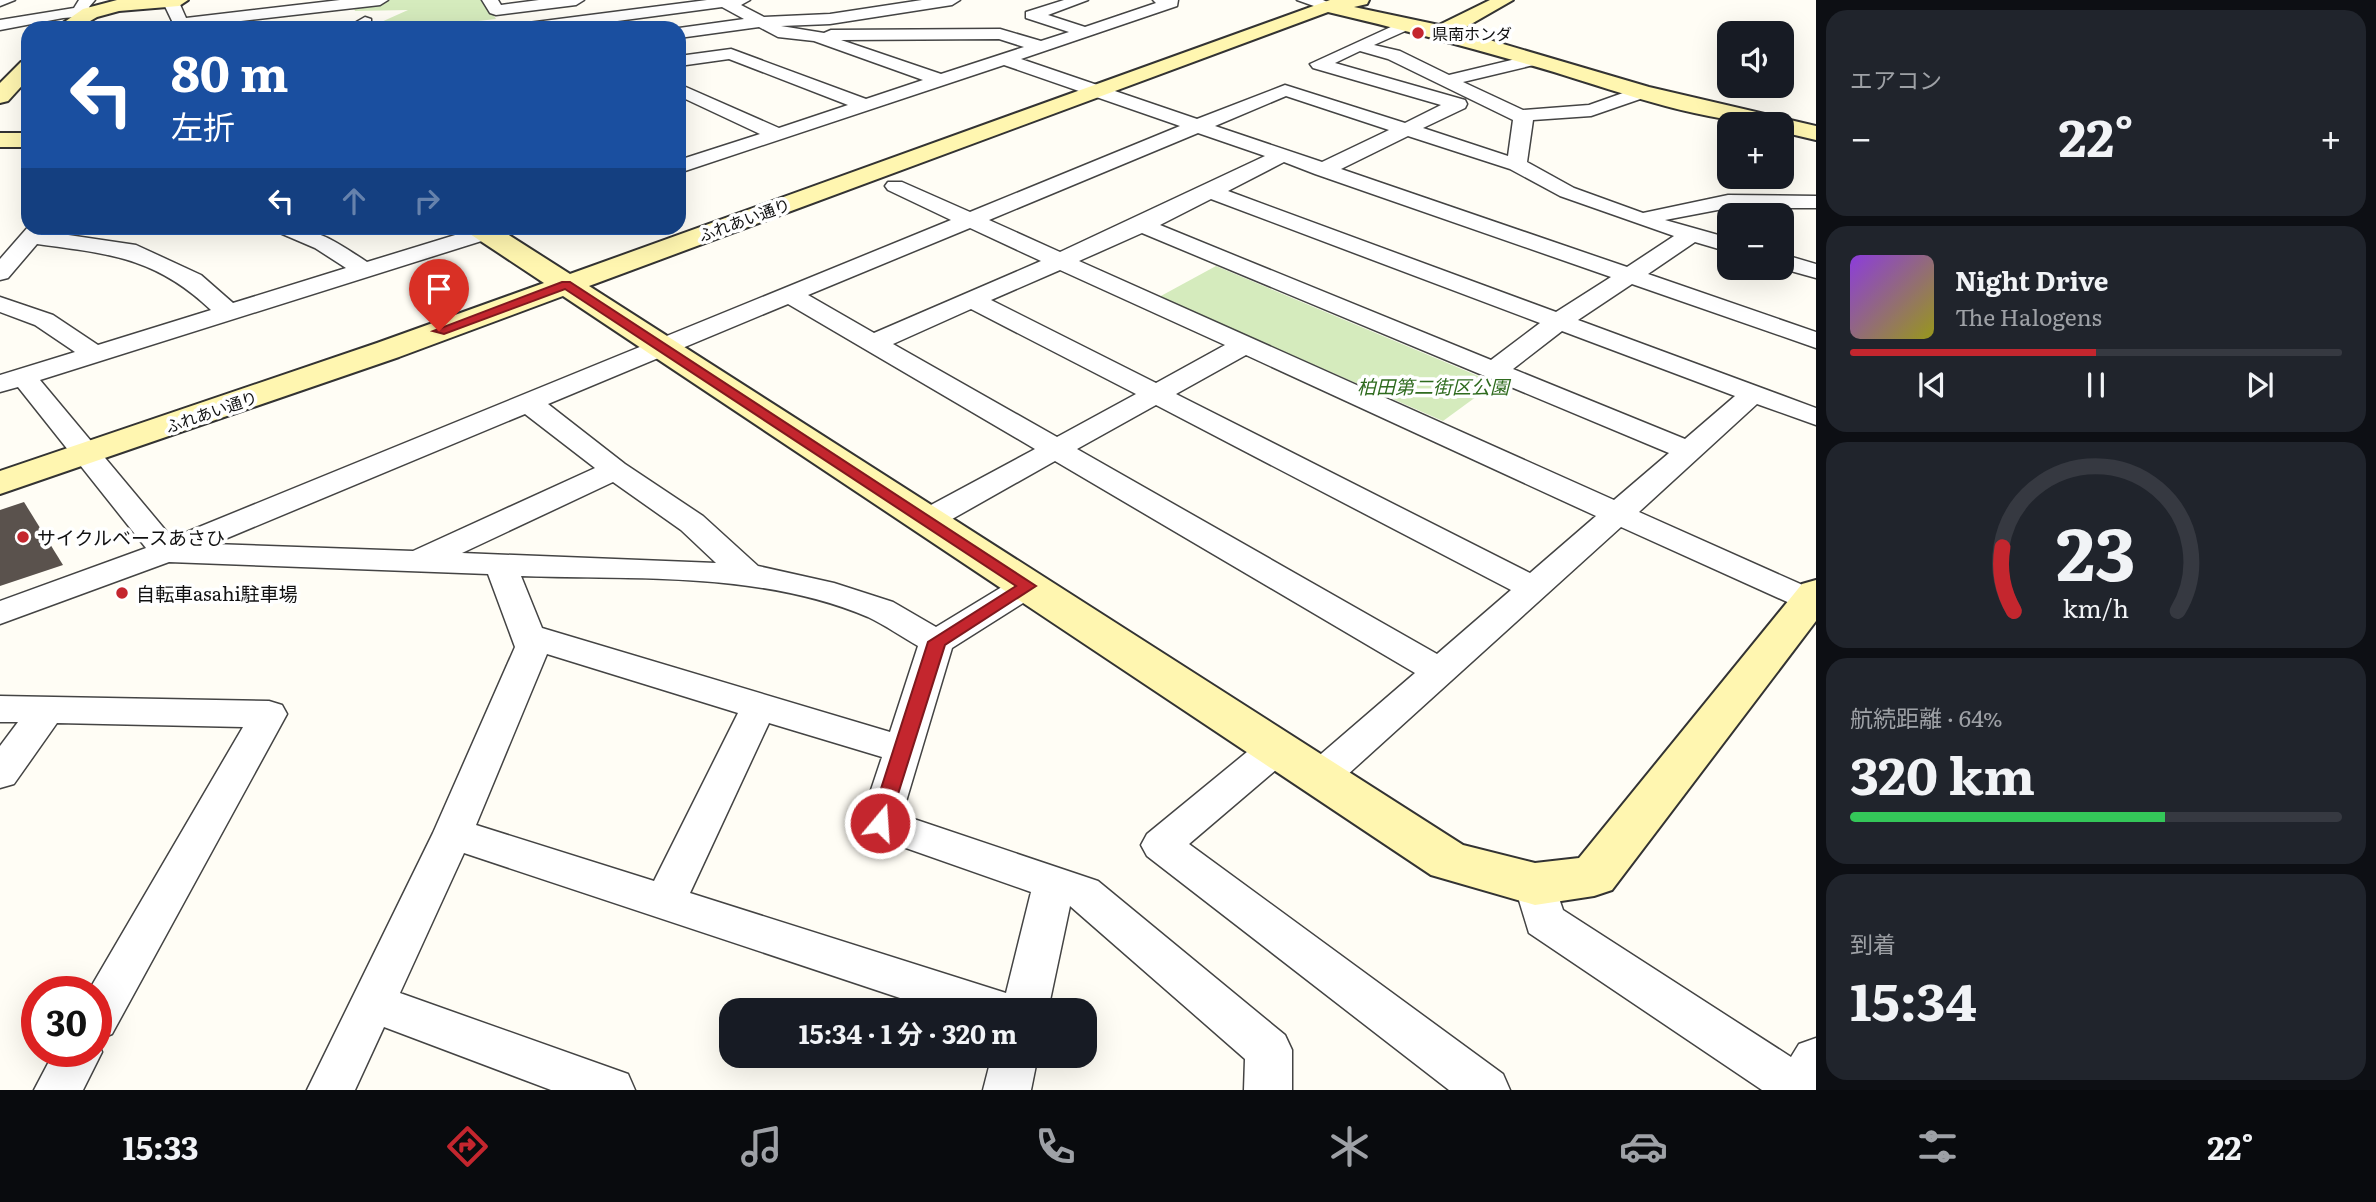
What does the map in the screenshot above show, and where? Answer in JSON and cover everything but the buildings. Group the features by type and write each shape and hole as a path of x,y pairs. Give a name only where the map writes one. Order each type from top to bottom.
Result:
{"street":[{"path":"0,1 7,0"},
{"path":"0,25 85,6 173,0 180,21"},
{"path":"197,21 380,0"},
{"path":"490,0 496,10 576,0"},
{"path":"578,21 745,0"},
{"path":"686,32 853,15 952,0"},
{"path":"1080,0 1032,15 1086,32"},
{"path":"689,164 1172,3 1161,0"},
{"path":"1305,0 1331,3 1406,25 1442,32 1643,92 1816,133"},
{"name":"ふれあい通り","path":"0,483 566,285 1331,3 1360,0"},
{"path":"1442,32 1504,0"},
{"path":"722,1 784,34 1000,34 1043,47"},
{"path":"72,21 85,6"},
{"path":"853,15 886,35"},
{"path":"1322,170 1458,104 1319,64 1406,25"},
{"path":"816,36 912,72 943,80"},
{"path":"1358,46 1394,55 1520,116 1524,119 1517,165"},
{"path":"686,60 731,54 865,105"},
{"path":"1007,60 1195,128 1816,340"},
{"path":"1445,81 1532,60"},
{"path":"0,613 166,552 1285,90 1517,165 1567,192 1642,220 1717,241"},
{"path":"686,92 777,134"},
{"path":"1520,116 1591,110 1643,92"},
{"path":"0,140 21,140"},
{"path":"873,343 1142,225 1281,156"},
{"path":"497,235 566,285 1449,861 1535,884 1594,876 1814,599 1617,514 895,186"},
{"path":"1212,192 1816,417"},
{"path":"1642,220 1672,210 1741,200 1816,202"},
{"path":"1142,225 1689,451"},
{"path":"1494,371 1558,321 1631,277 1692,234"},
{"path":"304,235 323,243 365,271"},
{"path":"471,235 230,314 12,381 86,454 166,552 747,574 822,590 881,610 937,642"},
{"path":"0,247 31,236 128,250 193,280 230,314"},
{"path":"0,273 31,236"},
{"path":"1794,265 1816,271"},
{"path":"790,295 1439,671"},
{"path":"971,299 1534,588"},
{"path":"0,304 44,320 97,356"},
{"path":"927,520 1245,345"},
{"path":"1321,776 1754,394"},
{"path":"530,403 615,470 692,523 747,574"},
{"path":"418,561 615,470"},
{"path":"331,1090 453,833 532,647 501,565"},
{"path":"1027,586 937,642 880,823 1083,893 1269,1051 1269,1090"},
{"path":"528,636 903,750"},
{"path":"665,901 759,706"},
{"path":"0,709 269,713 112,992"},
{"path":"0,774 47,710"},
{"path":"1277,748 1161,845 1486,1090"},
{"path":"453,833 961,998"},
{"path":"1028,998 1054,883"},
{"path":"1535,884 1544,920 1805,1079"},
{"path":"372,1003 611,1090"},
{"path":"58,1090 71,1067"},
{"path":"1007,1090 1012,1068"}],"green space":[{"path":"381,0 484,0 496,19 383,21 408,10 355,11 352,3"},
{"name":"柏田第二街区公園","path":"1216,266 1495,383 1443,421 1159,297"}],"place":[{"name":"県南ホンダ","path":"1418,33"},
{"name":"サイクルベースあさひ","path":"23,537"},
{"name":"自転車asahi駐車場","path":"122,593"}],"route":[{"path":"439,331 566,285 1027,586 937,642 880,823"}]}
